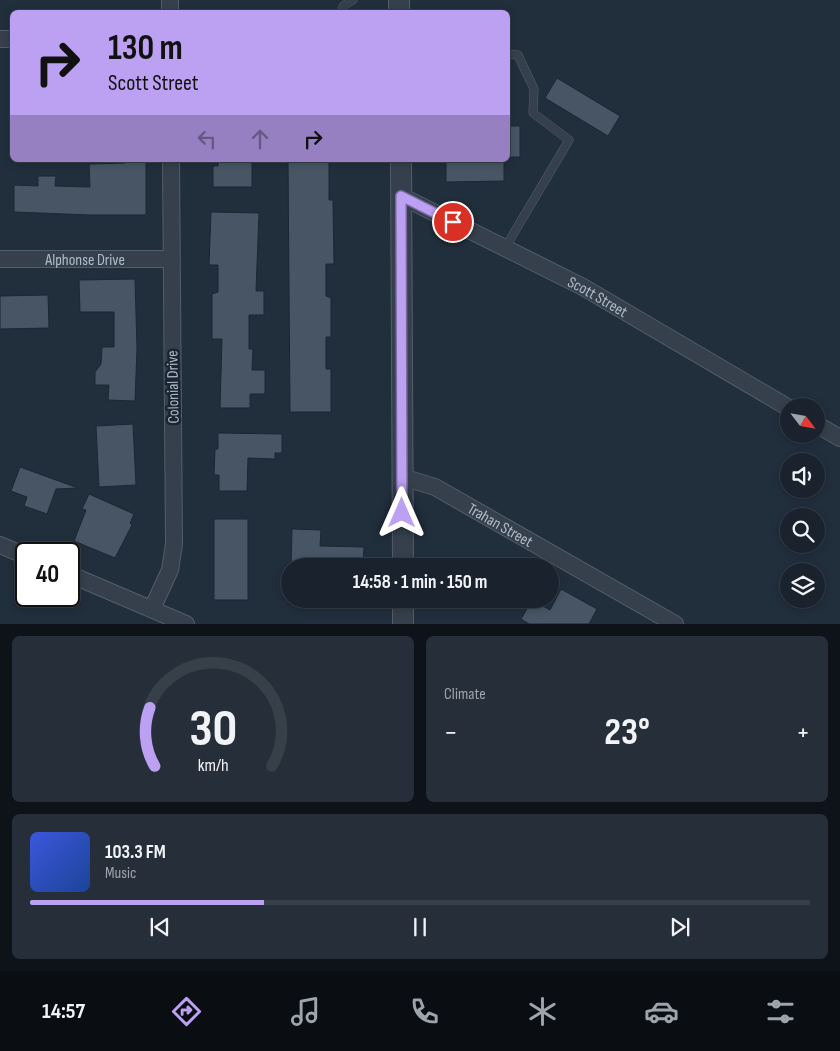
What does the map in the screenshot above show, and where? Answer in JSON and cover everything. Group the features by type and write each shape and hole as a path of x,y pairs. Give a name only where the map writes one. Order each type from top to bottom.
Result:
{"street":[{"name":"Colonial Drive","path":"152,609 170,570 174,544 171,162"},
{"path":"401,162 403,558"},
{"name":"Scott Street","path":"401,196 583,287 780,403"},
{"name":"Alphonse Drive","path":"0,259 171,259"},
{"path":"825,429 840,438"},
{"name":"Trahan Street","path":"402,477 440,490 675,624"},
{"path":"0,545 15,551"},
{"path":"80,579 186,624"},
{"path":"403,608 403,624"}],"lane":[{"path":"342,10 342,6 352,0"},
{"path":"505,248 569,140 533,113 534,89 518,55 510,54"}],"building":[{"path":"557,78 620,116 608,136 545,98"},
{"path":"510,126 520,126 520,157 510,157"},
{"path":"146,162 146,215 14,212 14,185 38,186 38,176 56,176 55,186 90,187 89,164"},
{"path":"218,162 252,162 252,187 213,187 213,166 218,166"},
{"path":"288,162 329,162 329,200 333,200 334,264 326,264 326,296 331,298 331,337 326,337 326,369 331,369 331,412 290,412"},
{"path":"446,162 504,162 504,181 446,182"},
{"path":"211,212 259,213 256,291 264,291 264,315 249,315 249,349 253,349 252,370 265,370 265,394 250,394 250,408 220,408 222,339 212,339 212,294 218,292 218,265 209,265"},
{"path":"135,279 137,348 135,401 108,400 109,385 95,385 95,372 101,364 102,347 114,347 114,312 80,312 79,280"},
{"path":"48,295 49,328 0,329 0,296"},
{"path":"133,424 136,485 99,487 96,426"},
{"path":"218,433 282,434 282,453 275,453 275,459 248,458 247,491 219,491 219,475 214,475 215,449 218,449"},
{"path":"20,467 78,488 56,489 47,514 24,506 27,497 11,491"},
{"path":"89,494 134,514 130,523 132,525 115,558 74,541 86,510 82,509"},
{"path":"214,519 248,519 248,600 214,600"},
{"path":"292,529 321,530 320,546 364,547 363,558 291,558"},
{"path":"561,589 597,609 589,624 529,624 521,619 527,608 546,608 550,610 551,608 559,608 559,593"}],"route":[{"path":"402,513 401,196 453,222"}]}
